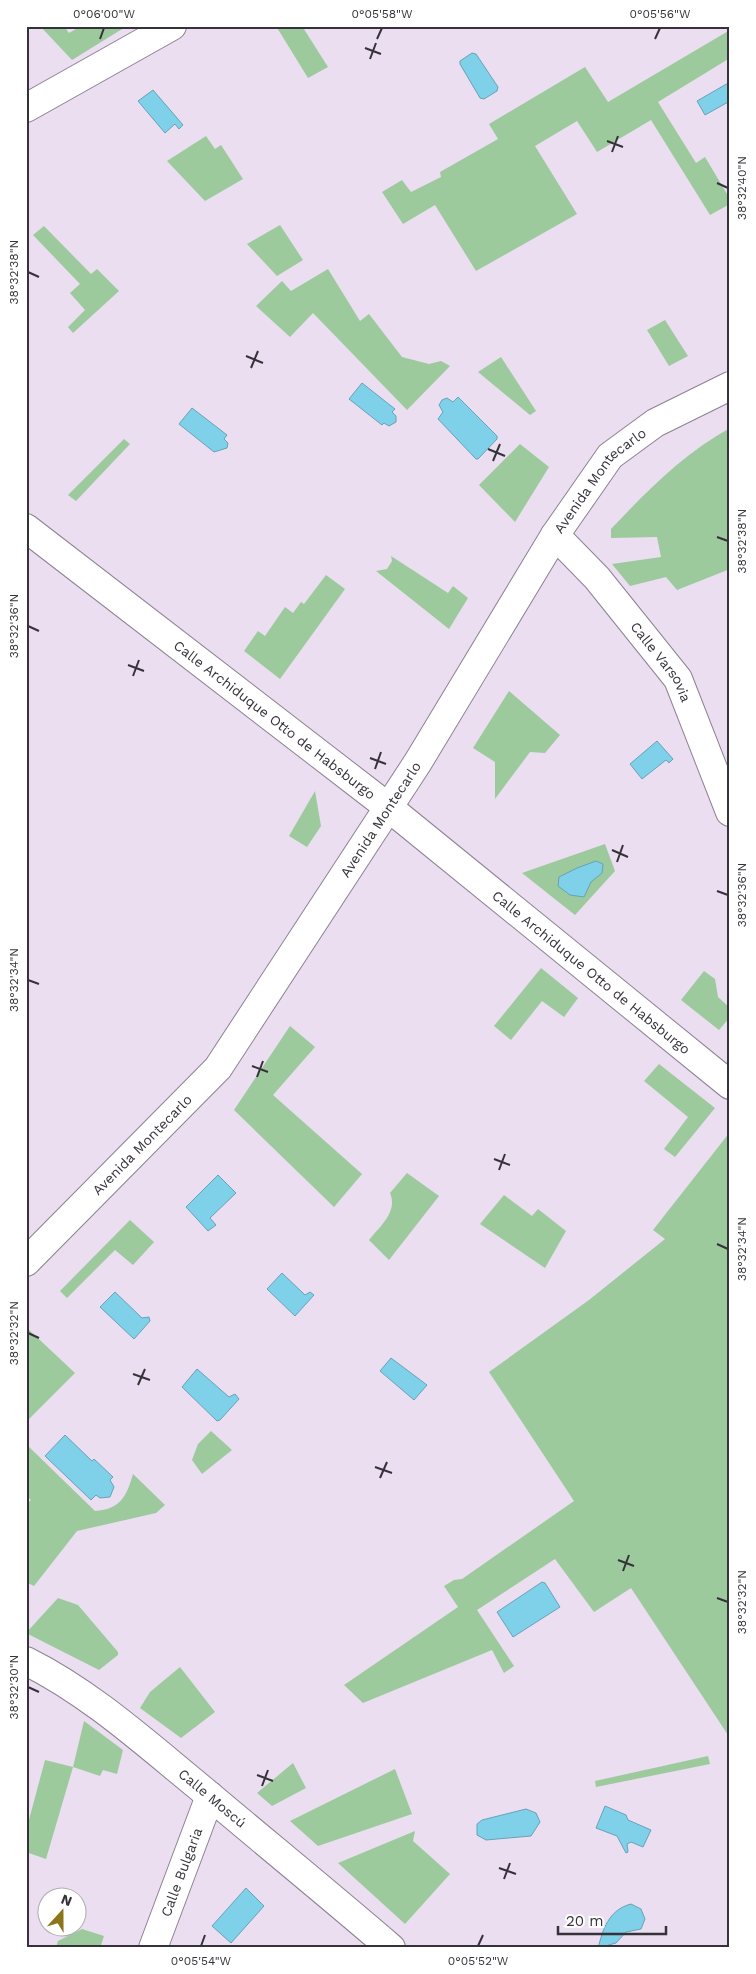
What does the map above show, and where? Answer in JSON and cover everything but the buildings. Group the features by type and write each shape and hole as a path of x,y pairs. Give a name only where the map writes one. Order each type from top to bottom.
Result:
{"street":[{"path":"26,108 172,26"},
{"name":"Avenida Montecarlo","path":"26,1262 218,1068 418,762 555,535 610,456 655,423 730,386"},
{"name":"Calle Archiduque Otto de Habsburgo","path":"26,528 388,807 730,1085"},
{"name":"Calle Varsovia","path":"555,535 597,578 678,679 730,812"},
{"name":"Calle Moscú","path":"26,1661 59,1677 99,1705 301,1870 391,1948"},
{"name":"Calle Bulgaria","path":"153,1948 210,1796"}],"green space":[{"path":"40,26 64,26 69,33 81,26 127,26 72,60"},
{"path":"276,26 302,26 328,67 308,78"},
{"path":"730,30 730,58 658,102 696,163 705,157 730,199 730,204 710,215 651,120 597,152 577,121 535,146 577,214 476,271 435,205 403,224 382,192 402,180 411,192 441,177 440,172 498,139 489,124 585,67 608,102"},
{"path":"206,136 215,149 221,145 243,179 205,201 167,161"},
{"path":"280,225 303,260 277,276 247,244"},
{"path":"44,226 91,274 97,269 119,291 73,333 68,327 85,310 70,293 80,284 33,235"},
{"path":"328,269 360,321 369,314 402,357 429,364 441,361 450,366 407,410 313,313 290,337 256,306 282,281 291,291"},
{"path":"665,320 688,356 669,366 647,330"},
{"path":"501,357 536,411 530,415 478,372"},
{"path":"730,428 730,569 677,590 666,577 630,586 612,564 661,557 657,537 611,538 611,529 681,461"},
{"path":"124,439 130,444 76,501 68,495"},
{"path":"520,444 549,467 515,522 479,485"},
{"path":"391,556 448,593 453,586 468,598 449,629 376,571 387,569 392,561"},
{"path":"326,575 345,589 280,679 244,651 258,631 265,636 285,607 293,613 301,602 304,604"},
{"path":"509,691 560,735 545,753 530,752 495,799 495,762 473,748"},
{"path":"315,791 321,826 307,847 289,836"},
{"path":"605,844 615,871 575,915 522,873"},
{"path":"541,968 578,998 564,1017 542,1001 511,1040 494,1026"},
{"path":"704,971 715,979 718,997 730,1008 730,1017 719,1030 681,1000"},
{"path":"290,1026 315,1047 273,1095 362,1174 334,1207 234,1110"},
{"path":"659,1064 715,1108 675,1157 664,1149 688,1117 644,1081"},
{"path":"730,1132 730,1738 631,1588 594,1612 555,1559 477,1610 514,1666 504,1673 492,1650 363,1703 344,1685 458,1607 444,1586 454,1580 462,1579 574,1501 489,1372 589,1300 665,1239 653,1230"},
{"path":"407,1173 439,1196 389,1260 369,1240 390,1213 392,1200 390,1193"},
{"path":"504,1195 532,1216 538,1209 566,1231 545,1268 480,1224"},
{"path":"130,1220 154,1242 133,1265 115,1250 67,1298 60,1291"},
{"path":"26,1327 75,1373 26,1422"},
{"path":"211,1431 232,1450 202,1474 192,1460 198,1444"},
{"path":"26,1444 95,1511 110,1508 121,1501 128,1490 133,1474 165,1505 156,1513 77,1531 34,1586 26,1582 26,1505 31,1500 26,1495"},
{"path":"58,1598 78,1605 118,1652 118,1655 99,1670 26,1633"},
{"path":"180,1667 215,1712 181,1738 140,1708 150,1692"},
{"path":"84,1721 123,1750 117,1774 103,1770 100,1776 73,1767"},
{"path":"708,1756 710,1764 596,1787 595,1781"},
{"path":"45,1760 73,1767 46,1859 26,1852 26,1831"},
{"path":"293,1763 306,1788 272,1806 257,1793"},
{"path":"395,1769 412,1814 318,1846 290,1821"},
{"path":"415,1831 413,1841 450,1874 405,1924 338,1863"},
{"path":"88,1931 104,1936 100,1948 56,1948 58,1941 68,1936 88,1936"}],"water":[{"path":"472,53 476,54 498,87 497,91 484,99 480,98 460,64 460,61"},
{"path":"730,82 730,101 705,115 697,101"},
{"path":"153,90 183,125 179,129 175,124 165,133 138,101"},
{"path":"362,383 395,409 392,412 396,416 396,422 389,426 384,423 382,425 349,399"},
{"path":"458,397 497,436 497,439 478,459 438,419 443,412 439,405 442,400 447,398 453,402"},
{"path":"192,408 227,435 224,439 228,443 227,448 214,452 179,424"},
{"path":"657,741 673,759 669,763 666,760 642,779 630,764"},
{"path":"596,861 603,864 602,873 591,882 584,897 570,895 558,886 559,877"},
{"path":"218,1175 236,1193 210,1218 216,1225 208,1231 186,1207"},
{"path":"282,1273 305,1295 310,1292 314,1295 295,1316 267,1289"},
{"path":"115,1292 142,1318 149,1317 150,1321 134,1339 100,1307"},
{"path":"391,1358 427,1385 414,1400 380,1371"},
{"path":"197,1369 229,1397 235,1394 239,1399 220,1420 217,1421 182,1387"},
{"path":"65,1435 92,1461 94,1459 113,1477 110,1480 114,1487 110,1497 100,1498 96,1495 91,1500 45,1456"},
{"path":"542,1582 545,1583 560,1607 513,1637 497,1612"},
{"path":"605,1806 626,1815 628,1820 651,1830 643,1847 631,1842 627,1844 628,1852 626,1853 617,1836 596,1828"},
{"path":"526,1809 536,1813 540,1822 531,1836 486,1840 477,1835 477,1824 482,1820"},
{"path":"246,1888 264,1906 231,1943 212,1926"},
{"path":"631,1904 641,1909 645,1919 641,1929 626,1932 616,1943 598,1948 605,1928 612,1916 623,1907"}]}
